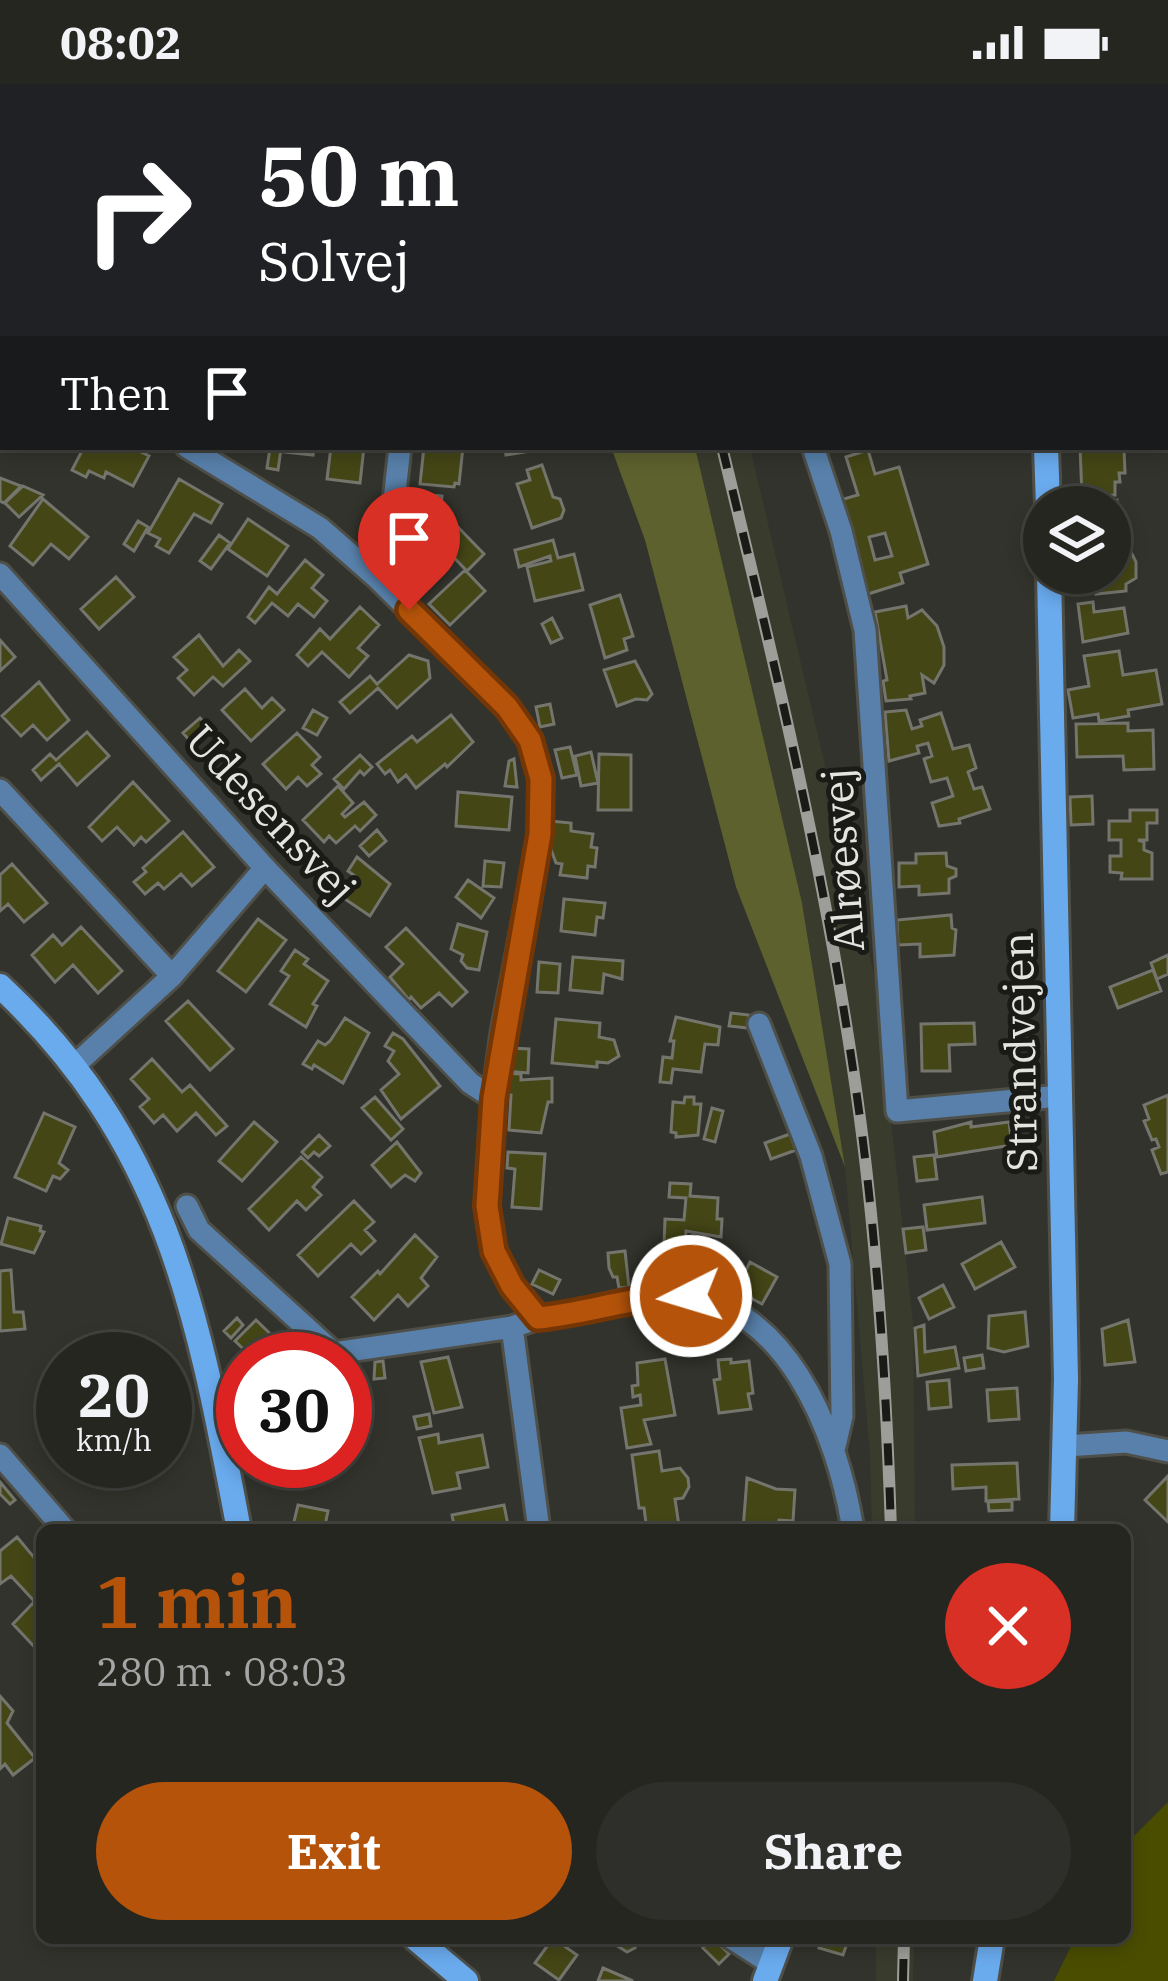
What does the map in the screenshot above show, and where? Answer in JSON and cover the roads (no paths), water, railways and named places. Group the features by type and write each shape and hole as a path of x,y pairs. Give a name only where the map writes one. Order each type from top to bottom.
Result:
{"street":[{"path":"192,450 320,528 507,707 530,740 541,779 540,834 494,1098 487,1206 494,1251 512,1286 538,1318"},
{"path":"376,577 389,546 400,450"},
{"name":"Alrøesvej","path":"814,450 866,630 897,1111 1060,1096"},
{"path":"1046,450 1047,486"},
{"name":"Udesensvej","path":"0,574 265,868 470,1083 494,1098"},
{"name":"Strandvejen","path":"1049,594 1066,1446 1062,1524"},
{"path":"0,790 172,976"},
{"path":"74,1066 172,976 265,868"},
{"path":"0,986 32,1015 74,1066 134,1158 174,1247 205,1350 238,1524"},
{"path":"759,1024 811,1156 840,1264 842,1416 835,1447"},
{"path":"187,1206 199,1230 334,1353 512,1327 662,1295 691,1296 740,1316 773,1341 801,1376 835,1447 852,1524"},
{"path":"512,1327 538,1524"},
{"path":"1066,1446 1126,1442 1168,1451"},
{"path":"0,1455 60,1524"},
{"path":"422,1944 466,1981"},
{"path":"738,1944 768,1972"},
{"path":"985,1980 991,1944"}],"railway":[{"path":"723,450 811,834 841,990 879,1299 891,1524"},
{"path":"903,1981 904,1944"}]}
